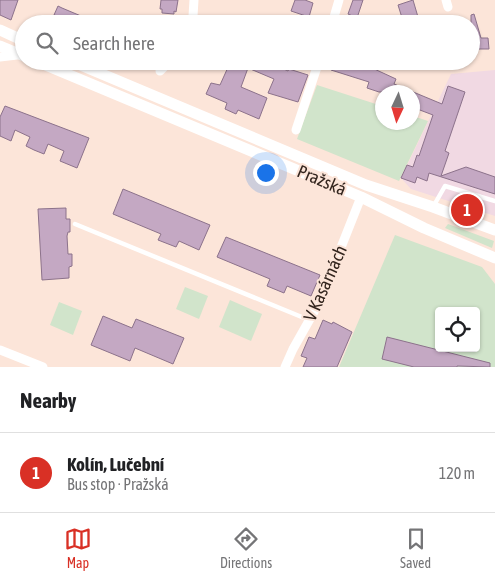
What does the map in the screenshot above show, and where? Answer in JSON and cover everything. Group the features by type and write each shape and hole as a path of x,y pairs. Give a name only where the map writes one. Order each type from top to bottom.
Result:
{"street":[{"path":"193,15 194,0"},
{"path":"335,15 340,0"},
{"path":"0,30 5,36"},
{"path":"0,46 15,52"},
{"path":"0,57 15,55"},
{"name":"Pražská","path":"58,70 361,196 431,232 491,254 495,258"},
{"name":"Pražská","path":"93,70 366,185 495,230"},
{"path":"296,130 316,70"},
{"name":"V Kasárnách","path":"285,367 319,303 361,196"},
{"path":"0,350 43,367"}],"lane":[{"path":"433,207 445,186 495,201"},
{"path":"475,205 478,196"},
{"path":"75,224 309,320"}],"shaded area":[{"path":"495,70 495,216 411,189 401,178 451,74"}],"green space":[{"path":"317,85 375,104 375,130 420,130 420,118 428,121 399,181 297,139"},
{"path":"448,224 494,241 492,248 445,228"},
{"path":"395,235 482,267 495,284 495,367 339,367"},
{"path":"185,287 208,296 199,319 176,309"},
{"path":"230,300 262,314 251,341 219,327"},
{"path":"59,302 82,311 73,335 50,325"}],"building":[{"path":"0,0 18,0 11,20 0,15"},
{"path":"161,0 178,0 176,12 174,11 174,14 162,13 162,9 160,9"},
{"path":"295,0 305,0 313,3 310,15 291,11"},
{"path":"353,0 363,0 358,15 348,14"},
{"path":"413,0 417,15 401,15 398,5"},
{"path":"58,6 79,15 54,15"},
{"path":"480,35 481,38 488,38 489,49 480,49"},
{"path":"227,70 247,70 241,87 267,98 259,119 238,110 236,114 225,109 227,103 206,94 211,83 220,85"},
{"path":"253,70 292,70 308,75 298,102 268,93 274,79"},
{"path":"331,70 376,70 396,79 394,84 396,85 375,85 375,91 367,88 369,82"},
{"path":"448,86 465,92 445,151 449,153 441,176 466,167 495,177 495,194 429,173 427,181 417,177 415,183 401,178 407,165 413,167 417,155 419,156 433,115 420,110 420,95 442,104"},
{"path":"5,106 89,138 77,168 60,161 64,151 48,144 44,154 26,146 30,137 15,130 11,141 0,136 0,117"},
{"path":"123,189 210,225 199,250 179,241 176,247 158,240 161,234 113,214"},
{"path":"66,208 66,219 70,219 70,232 68,232 67,236 68,254 72,254 69,278 42,280 38,209"},
{"path":"226,237 320,275 311,296 287,286 284,293 267,286 270,279 217,257"},
{"path":"103,316 132,328 136,319 184,338 173,364 135,348 130,361 91,345"},
{"path":"323,320 332,324 333,322 352,332 337,367 303,367 307,358 301,356 309,337 315,339"},
{"path":"387,337 435,349 435,352 446,352 490,363 490,367 414,367 382,359"}],"place":[{"name":"Kolín, Lučební","path":"467,210"}]}
